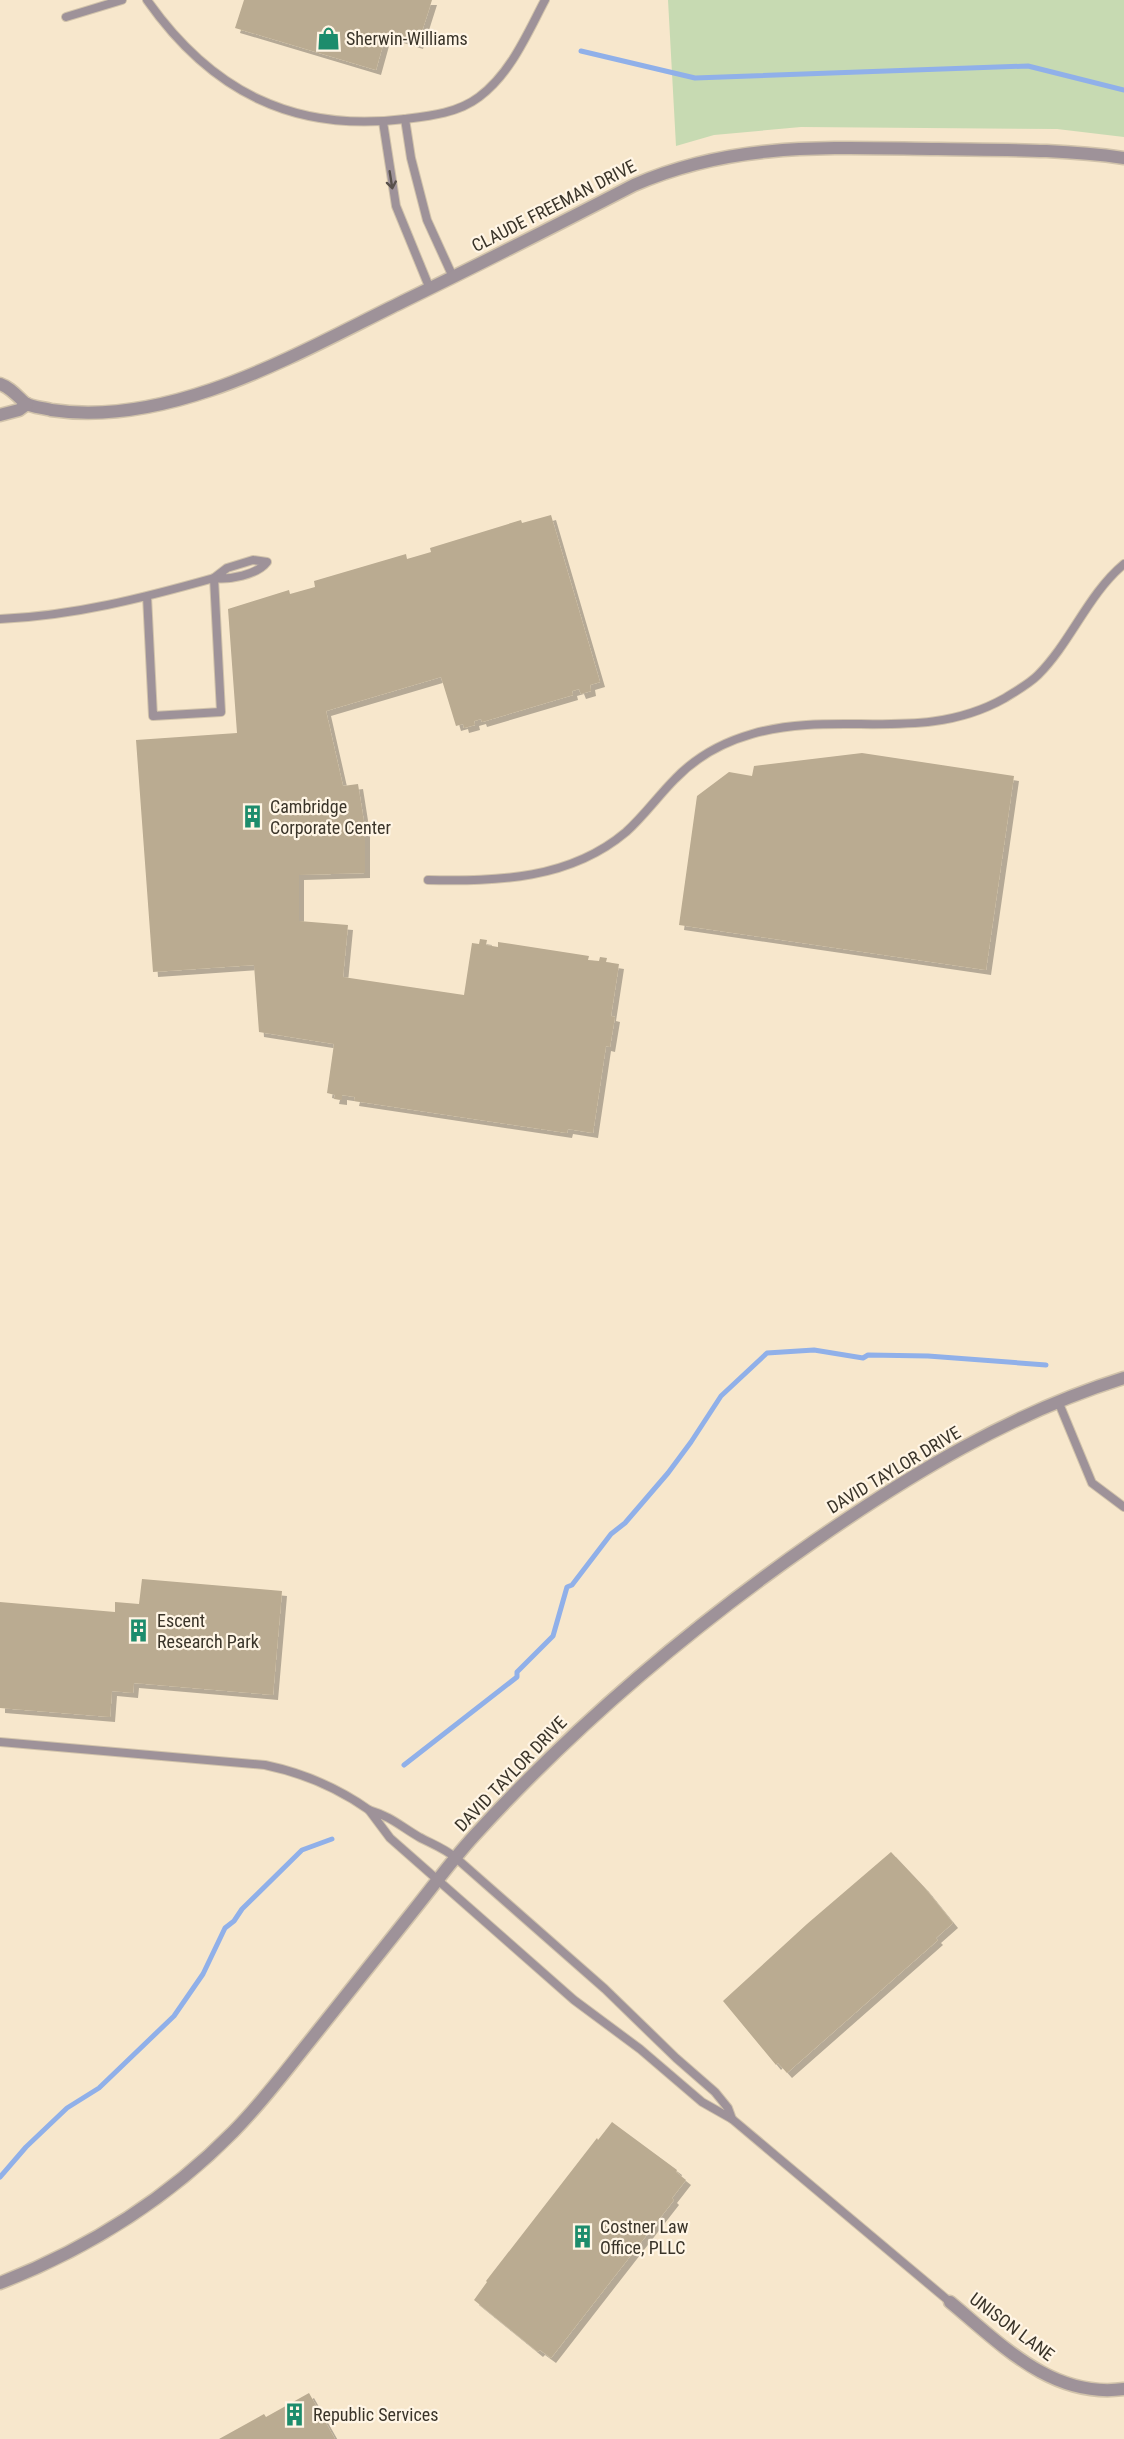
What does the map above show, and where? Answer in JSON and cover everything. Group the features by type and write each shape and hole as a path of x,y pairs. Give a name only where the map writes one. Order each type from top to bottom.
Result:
{"street":[{"name":"CLAUDE FREEMAN DRIVE","path":"0,384 12,389 27,404 52,410 109,411 189,397 260,371 430,289 634,185 686,166 727,156 770,150 839,148 1038,151 1124,158"},
{"path":"0,414 19,410 27,404"},
{"name":"DAVID TAYLOR DRIVE","path":"0,2283 56,2259 111,2228 151,2203 211,2154 261,2102 474,1836 562,1746 665,1654 748,1587 836,1526 937,1463 1014,1421 1058,1401 1124,1378"},
{"name":"UNISON LANE","path":"950,2302 1017,2358 1045,2376 1082,2389 1103,2391 1124,2389"}],"lane":[{"path":"66,17 122,0"},
{"path":"147,0 167,28 195,58 250,95 274,106 317,119 383,122 452,110 478,98 506,70 545,0"},
{"path":"405,119 411,158 427,220 453,277"},
{"path":"383,122 396,206 430,289"},
{"path":"0,619 81,610 147,596 214,578 230,578 257,570 267,562 253,560 227,567 214,578"},
{"path":"428,880 500,880 534,875 564,866 605,846 624,833 676,778 704,755 722,745 752,734 794,725 931,723 974,713 1003,699 1037,676 1071,633 1106,582 1124,564"},
{"path":"147,596 153,716 221,712 214,578"},
{"path":"1058,1401 1092,1483 1124,1507"},
{"path":"0,1742 265,1765 301,1774 337,1790 369,1810 389,1817 417,1836 456,1857 605,1989 715,2092 728,2108 732,2119"},
{"path":"369,1810 390,1838 574,2000 640,2049 702,2102 732,2119 950,2302"}],"green space":[{"path":"668,0 1124,0 1124,137 1057,129 801,127 714,135 676,146"}],"building":[{"name":"Sherwin-Williams","path":"244,0 432,0 418,44 386,34 376,70 235,28"},
{"name":"Cambridge Corporate Center","path":"551,515 600,682 590,685 591,691 581,694 579,689 572,691 573,695 482,722 481,719 474,721 475,725 464,728 463,724 456,726 441,677 326,711 343,786 358,784 365,828 365,873 299,875 299,921 348,925 343,977 464,995 472,943 479,944 480,939 487,940 486,945 498,947 498,942 589,956 588,960 599,961 600,957 607,958 606,962 619,964 611,1016 615,1017 610,1047 606,1046 593,1133 568,1129 567,1133 354,1101 355,1097 342,1095 342,1100 334,1099 335,1095 327,1093 334,1044 259,1032 254,965 153,972 136,740 237,733 228,609 289,590 290,594 315,587 314,581 406,554 407,559 431,552 430,548 521,520 522,523"},
{"path":"862,753 1014,776 986,970 679,925 697,796 729,772 752,776 754,766"},
{"name":"Escent Research Park","path":"142,1579 282,1591 273,1695 134,1683 133,1693 112,1691 110,1717 0,1708 0,1602 115,1612 115,1602 139,1604"},
{"path":"891,1852 924,1887 953,1923 936,1938 938,1940 787,2073 778,2063 776,2065 723,2001 807,1924"},
{"name":"Costner Law Office, PLLC","path":"612,2122 677,2170 676,2172 686,2180 672,2198 674,2200 551,2358 540,2350 538,2352 474,2300 486,2281 597,2138 598,2140"},
{"name":"Republic Services","path":"309,2393 335,2439 219,2439 264,2414 266,2417"}],"waterway":[{"path":"581,51 695,78 1028,66 1124,90"},
{"path":"404,1765 517,1677 517,1672 553,1636 567,1587 572,1585 611,1534 625,1523 668,1473 721,1396 767,1353 814,1350 863,1358 868,1355 928,1356 1046,1365"},
{"path":"0,2177 26,2147 67,2108 99,2088 174,2016 203,1974 225,1928 234,1921 242,1909 302,1850 332,1839"}],"place":[{"name":"Sherwin-Williams","path":"328,39"},
{"name":"Cambridge Corporate Center","path":"252,817"},
{"name":"Escent Research Park","path":"139,1631"},
{"name":"Costner Law Office, PLLC","path":"582,2237"},
{"name":"Republic Services","path":"295,2415"}]}
